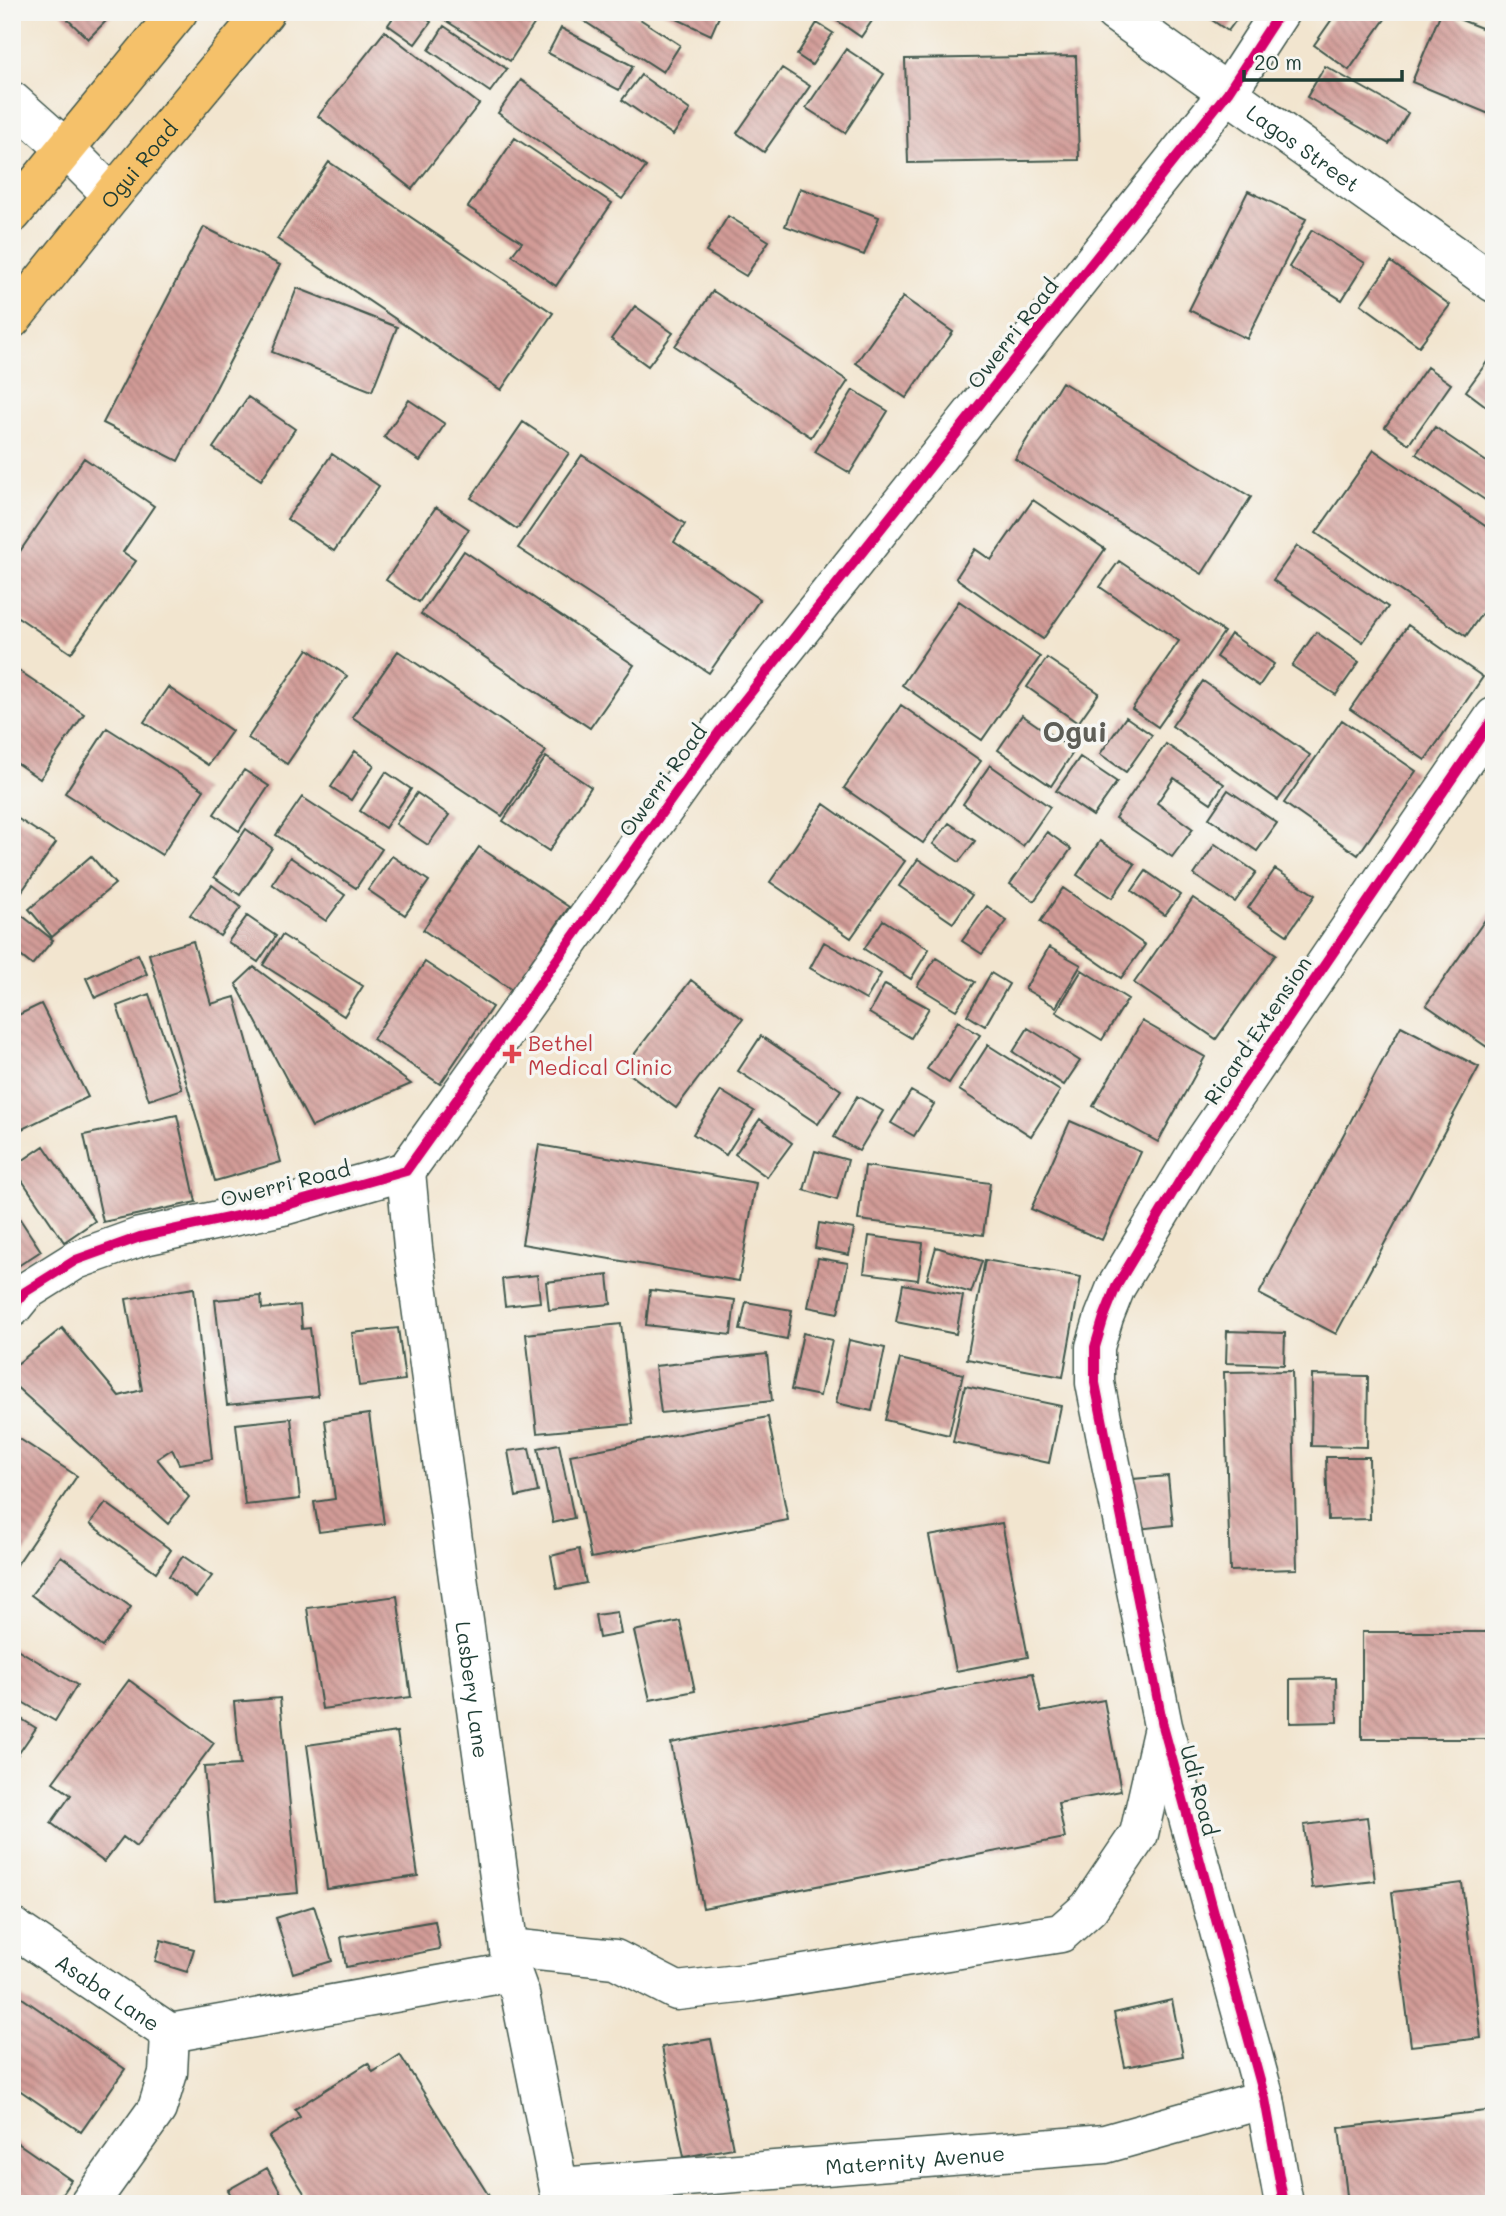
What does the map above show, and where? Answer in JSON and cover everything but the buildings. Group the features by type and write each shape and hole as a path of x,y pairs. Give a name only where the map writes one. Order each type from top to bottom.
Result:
{"main road":[{"path":"12,214 178,12"},
{"name":"Ogui Road","path":"12,319 265,12"}],"street":[{"name":"Lagos Street","path":"1114,12 1494,284"},
{"name":"Owerri Road","path":"12,1308 25,1292 76,1260 127,1242 283,1206 406,1171 720,731 1228,92 1280,12"},
{"path":"12,101 112,195"},
{"name":"Ricard Extension","path":"1095,1383 1095,1347 1116,1287 1197,1152 1494,717"},
{"name":"Lasbery Lane","path":"406,1171 413,1248 510,1960 520,1994 561,2195"},
{"name":"Udi Road","path":"1095,1383 1163,1726 1265,2099 1284,2204"},
{"path":"89,2204 157,2109 168,2073 170,2033 510,1960 615,1959 677,1991 747,1983 1061,1933 1089,1908 1139,1834 1163,1726"},
{"name":"Asaba Lane","path":"12,1927 170,2033"},
{"name":"Maternity Avenue","path":"561,2195 1105,2144 1265,2099"}],"cycle path":[{"path":"12,1308 25,1292 76,1260 140,1237 283,1206 406,1171 720,731 1228,92 1280,12"},
{"path":"1284,2204 1265,2099 1163,1726 1095,1383 1095,1347 1116,1287 1197,1152 1494,717"}],"place":[{"name":"Bethel Medical Clinic","path":"512,1054"}],"district":[{"name":"Ogui","path":"1075,731"}]}
